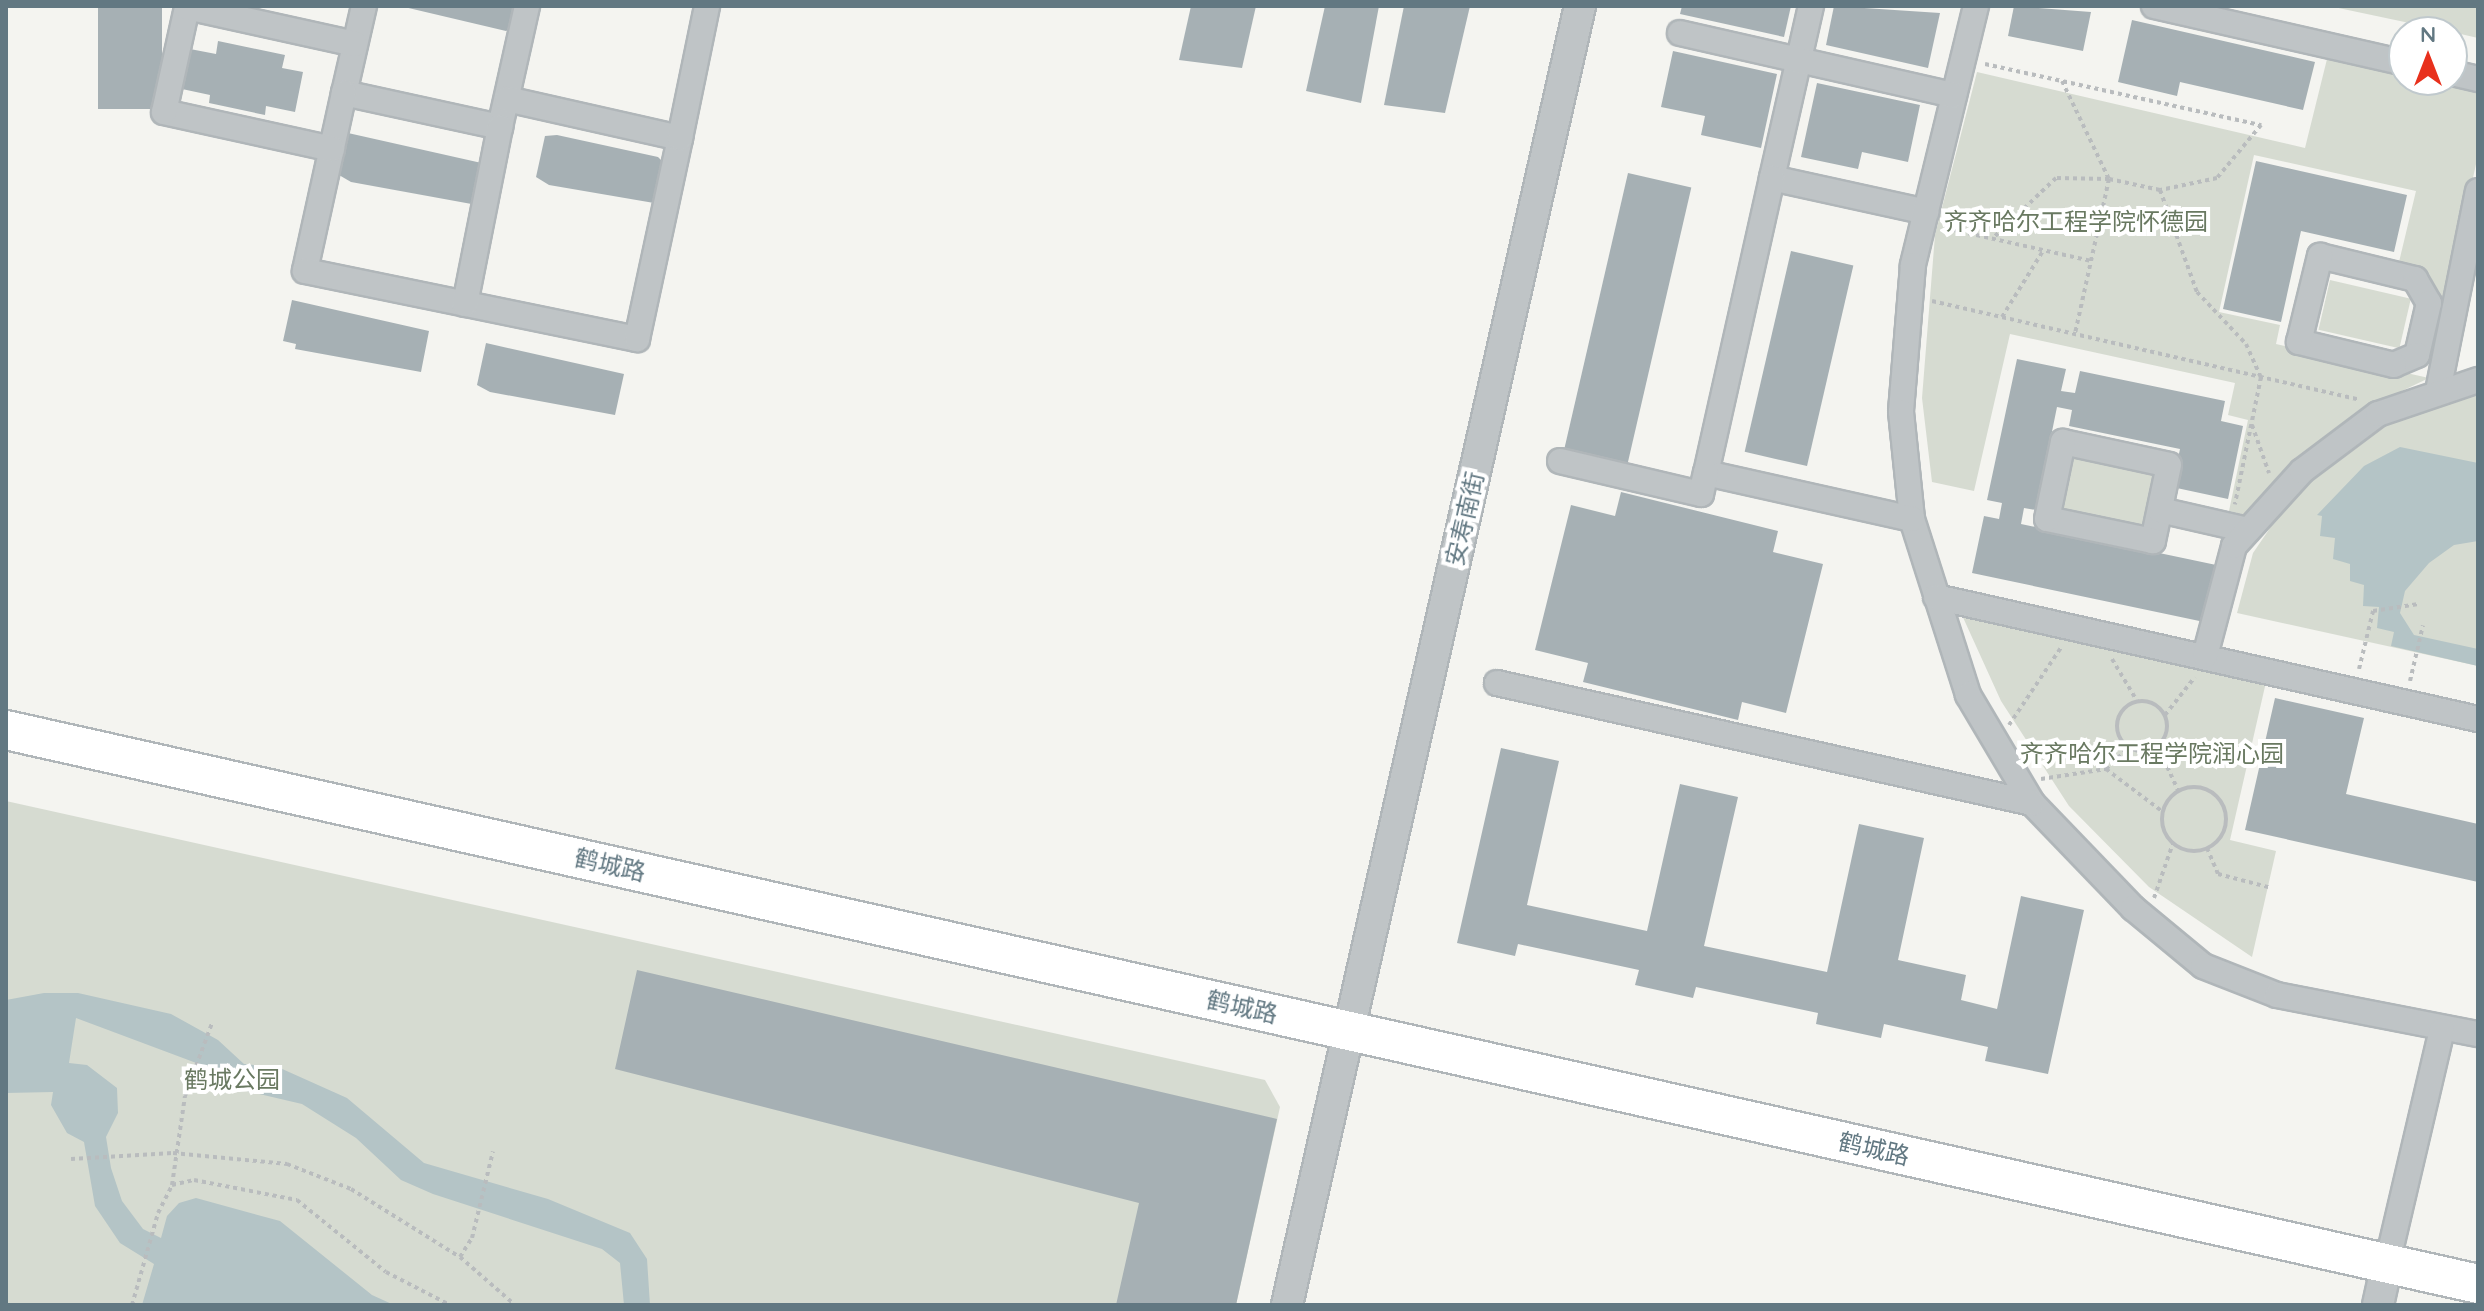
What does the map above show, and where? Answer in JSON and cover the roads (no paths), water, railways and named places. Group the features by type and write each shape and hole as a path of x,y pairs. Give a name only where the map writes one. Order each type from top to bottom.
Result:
{"main road":[{"name":"鹤城路","path":"6,730 2478,1284"}],"street":[{"path":"364,6 305,271 637,339 707,6"},
{"path":"465,304 527,6"},
{"name":"安寿南街","path":"1287,1305 1580,6"},
{"path":"1560,461 1701,494 1811,6"},
{"path":"1976,6 1924,218 1910,296 1901,412 1912,519 1968,695 2026,793 2147,919 2203,966 2277,995 2442,1030 2478,1034"},
{"path":"2154,6 2388,59"},
{"path":"332,149 164,112 187,7 355,44"},
{"path":"1680,33 1954,95"},
{"path":"344,93 500,127"},
{"path":"507,99 680,138"},
{"path":"1772,178 1924,218"},
{"path":"2438,391 2478,191"},
{"path":"2320,256 2415,279 2429,303 2426,314 2417,355 2394,365 2299,342 2320,256"},
{"path":"2426,314 2452,320"},
{"path":"2205,656 2240,528 2277,498 2302,471 2394,408 2478,380"},
{"path":"2063,442 2169,465 2160,510 2153,541 2047,519 2063,442"},
{"path":"1706,473 1912,519"},
{"path":"2160,510 2240,528"},
{"path":"1936,597 2478,719"},
{"path":"1497,683 2026,793"},
{"path":"2378,1305 2442,1030"}],"park label":[{"name":"齐齐哈尔工程学院怀德园","path":"2076,222"},
{"name":"齐齐哈尔工程学院润心园","path":"2152,754"},
{"name":"鹤城公园","path":"232,1080"}]}
